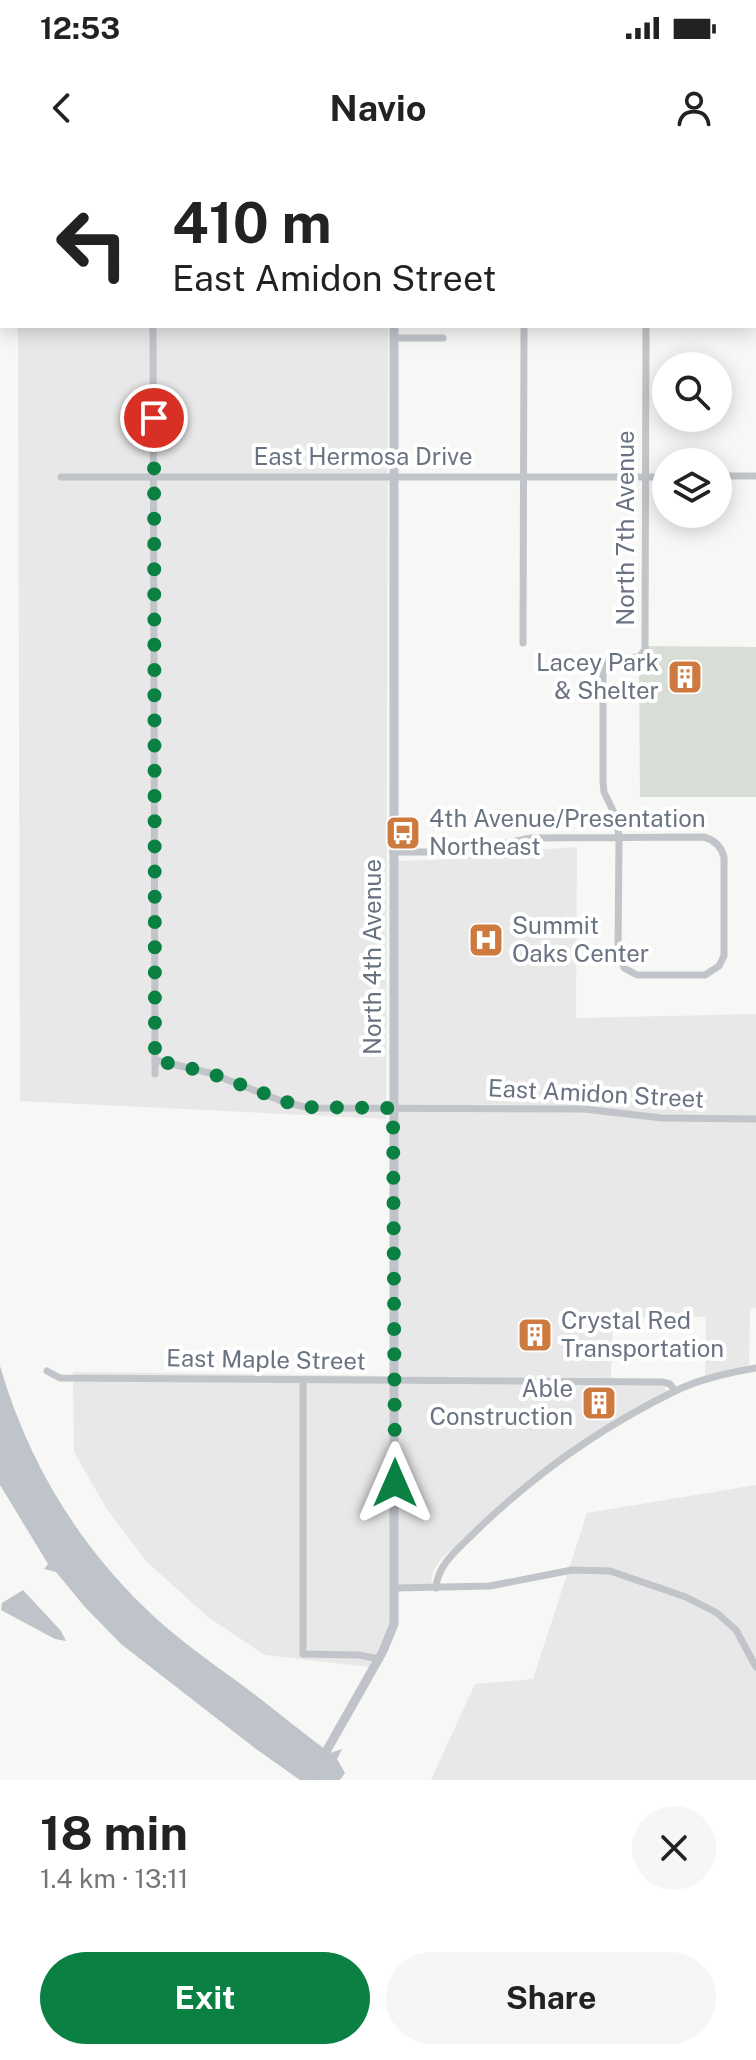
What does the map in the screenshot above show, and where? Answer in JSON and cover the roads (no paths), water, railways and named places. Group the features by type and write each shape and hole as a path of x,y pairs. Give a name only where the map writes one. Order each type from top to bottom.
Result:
{"main road":[{"name":"North 4th Avenue","path":"310,1780 393,1630 394,328"}],"street":[{"path":"153,328 155,1074"},
{"path":"523,643 524,328"},
{"name":"North 7th Avenue","path":"619,838 617,819 604,792 603,782 603,666 612,658 639,657 645,650 646,328"},
{"path":"394,338 443,338"},
{"path":"732,476 756,476"},
{"name":"East Hermosa Drive","path":"61,477 652,477"},
{"path":"393,852 461,852 531,838 704,837 715,842 724,857 724,956 719,966 705,975 637,975 624,968 619,958 619,838"},
{"name":"East Amidon Street","path":"155,1060 210,1073 300,1107 584,1109 662,1118 756,1119"},
{"path":"436,1588 437,1575 444,1565 521,1489 566,1456 675,1391 719,1376 756,1368"},
{"name":"East Maple Street","path":"47,1371 60,1378 662,1382 670,1384 675,1391"},
{"path":"303,1380 303,1654 359,1655 379,1659"},
{"path":"395,1588 504,1585 582,1569 620,1574 686,1597 717,1613 736,1630 756,1667"}],"place":[{"name":"Lacey Park & Shelter","path":"685,677"},
{"name":"4th Avenue/Presentation Northeast","path":"403,833"},
{"name":"Summit Oaks Center","path":"486,940"},
{"name":"Crystal Red Transportation","path":"535,1335"},
{"name":"Able Construction","path":"599,1403"}]}
